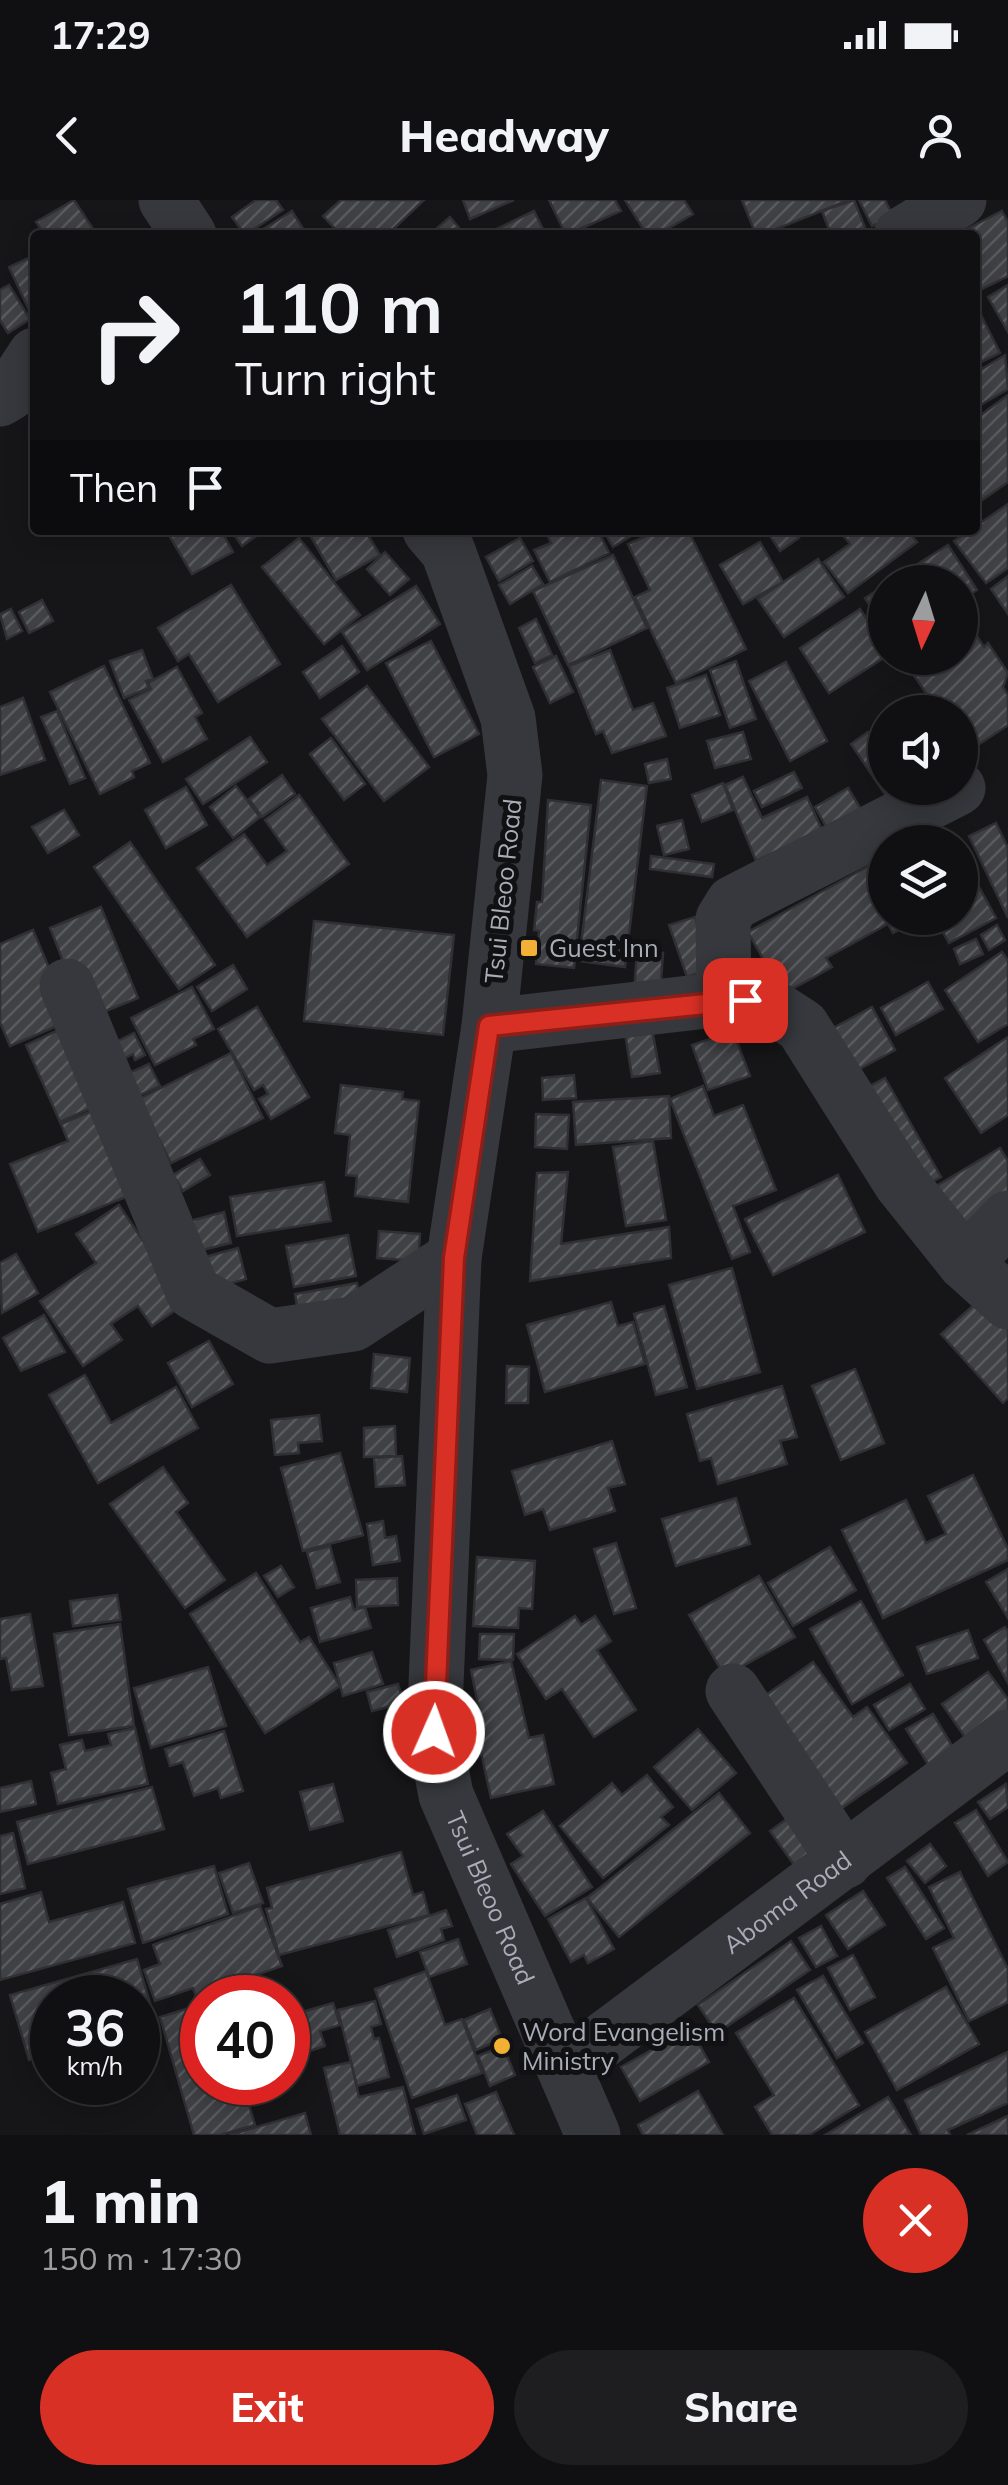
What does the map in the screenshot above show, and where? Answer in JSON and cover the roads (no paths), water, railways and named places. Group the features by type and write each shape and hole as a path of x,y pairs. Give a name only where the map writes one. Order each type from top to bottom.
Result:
{"street":[{"path":"909,230 959,200"},
{"path":"0,400 30,363"},
{"name":"Tsui Bleoo Road","path":"452,537 508,718 514,774 489,1026 454,1258 434,1732 446,1795 567,2067 593,2135"},
{"path":"724,1000 723,918 733,903 925,805"},
{"path":"66,986 193,1292 270,1336 354,1324 454,1258"},
{"path":"489,1026 724,1000 765,1002 802,1026 901,1183 965,1263 1008,1302"},
{"path":"965,1263 1008,1218"},
{"path":"733,1692 845,1861"},
{"name":"Aboma Road","path":"567,2067 1008,1737"}],"place":[{"name":"Guest Inn","path":"529,948"},
{"name":"Word Evangelism Ministry","path":"502,2046"}]}
